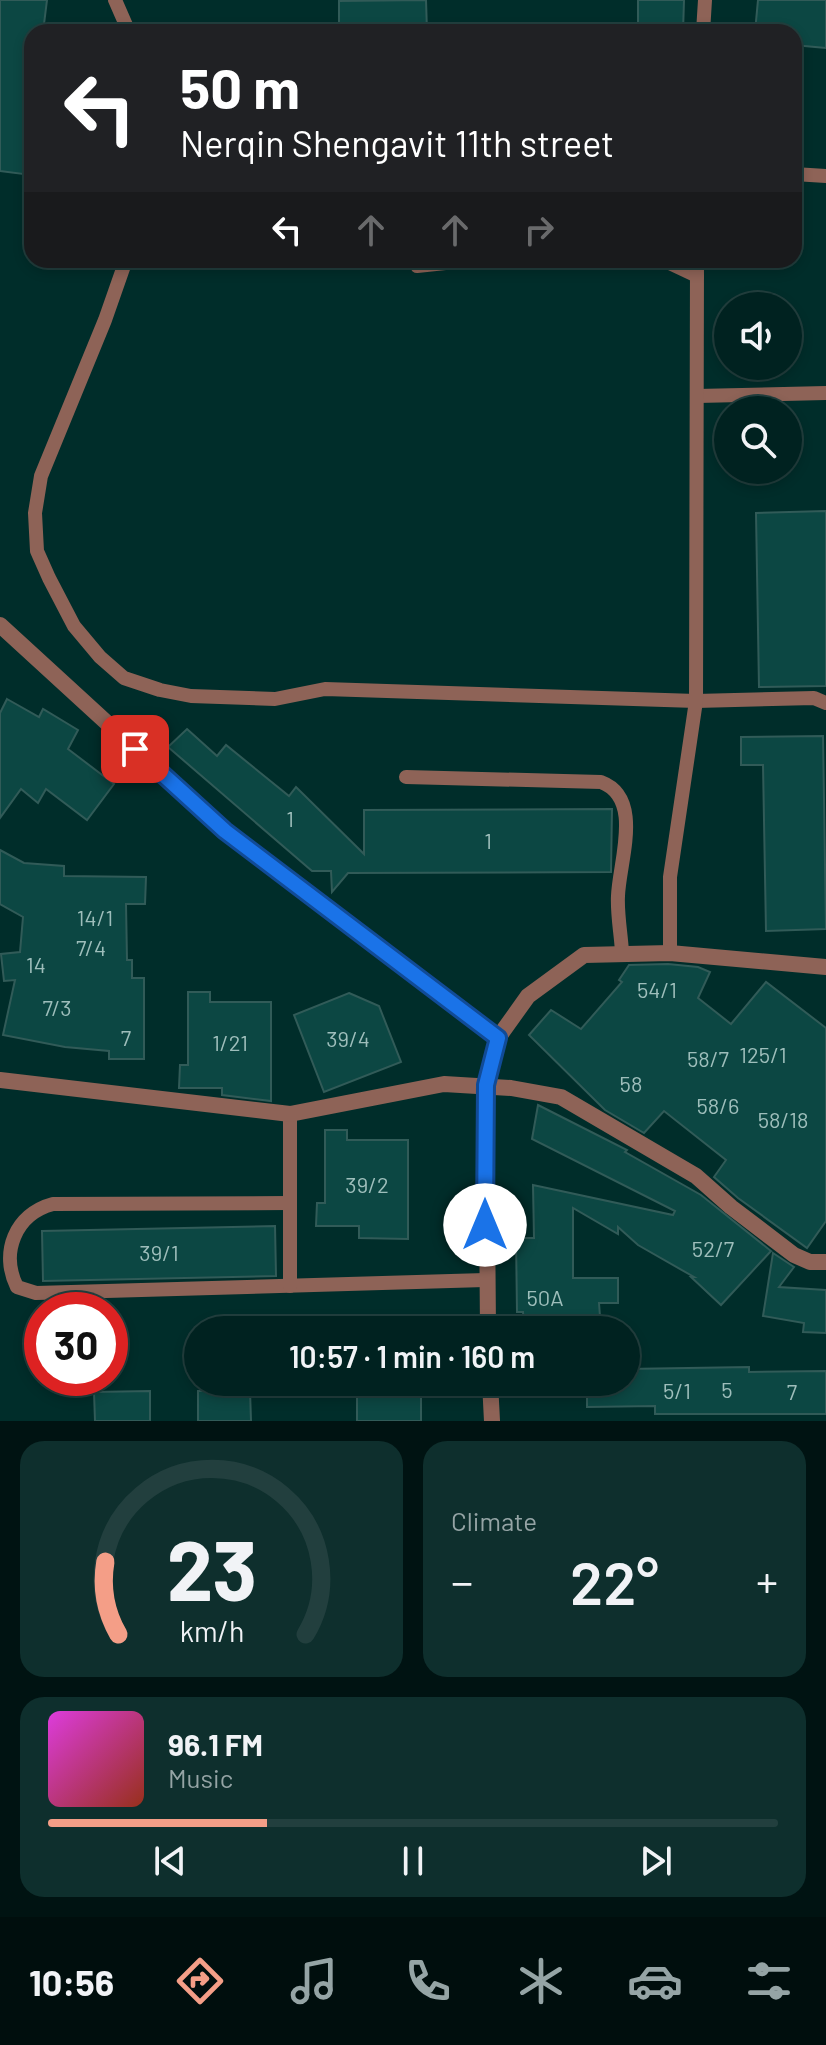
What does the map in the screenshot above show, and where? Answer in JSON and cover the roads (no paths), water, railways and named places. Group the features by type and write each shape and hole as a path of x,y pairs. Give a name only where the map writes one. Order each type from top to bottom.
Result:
{"street":[{"path":"0,625 225,831 498,1038"},
{"path":"487,1316 486,1085 498,1038 528,996 584,955 670,953 826,967"},
{"path":"0,1080 290,1114 444,1084 486,1085 561,1097 696,1176 794,1255 810,1262 826,1262"},
{"path":"491,1396 492,1421"}],"lane":[{"path":"115,0 126,24"},
{"path":"704,24 705,0"},
{"path":"802,174 826,176"},
{"path":"123,268 41,476 35,513 37,551 74,626 100,657 124,678 191,696 275,699 325,689 696,701 814,698 826,703"},
{"path":"680,268 697,276"},
{"path":"670,953 670,877 696,701 697,268"},
{"path":"697,396 826,393"},
{"path":"406,777 601,782 611,786 623,802 627,817 617,899 622,952"},
{"path":"290,1114 290,1286"},
{"path":"289,1203 53,1204 37,1208 13,1236 9,1272 17,1287 36,1293 485,1280"}]}
